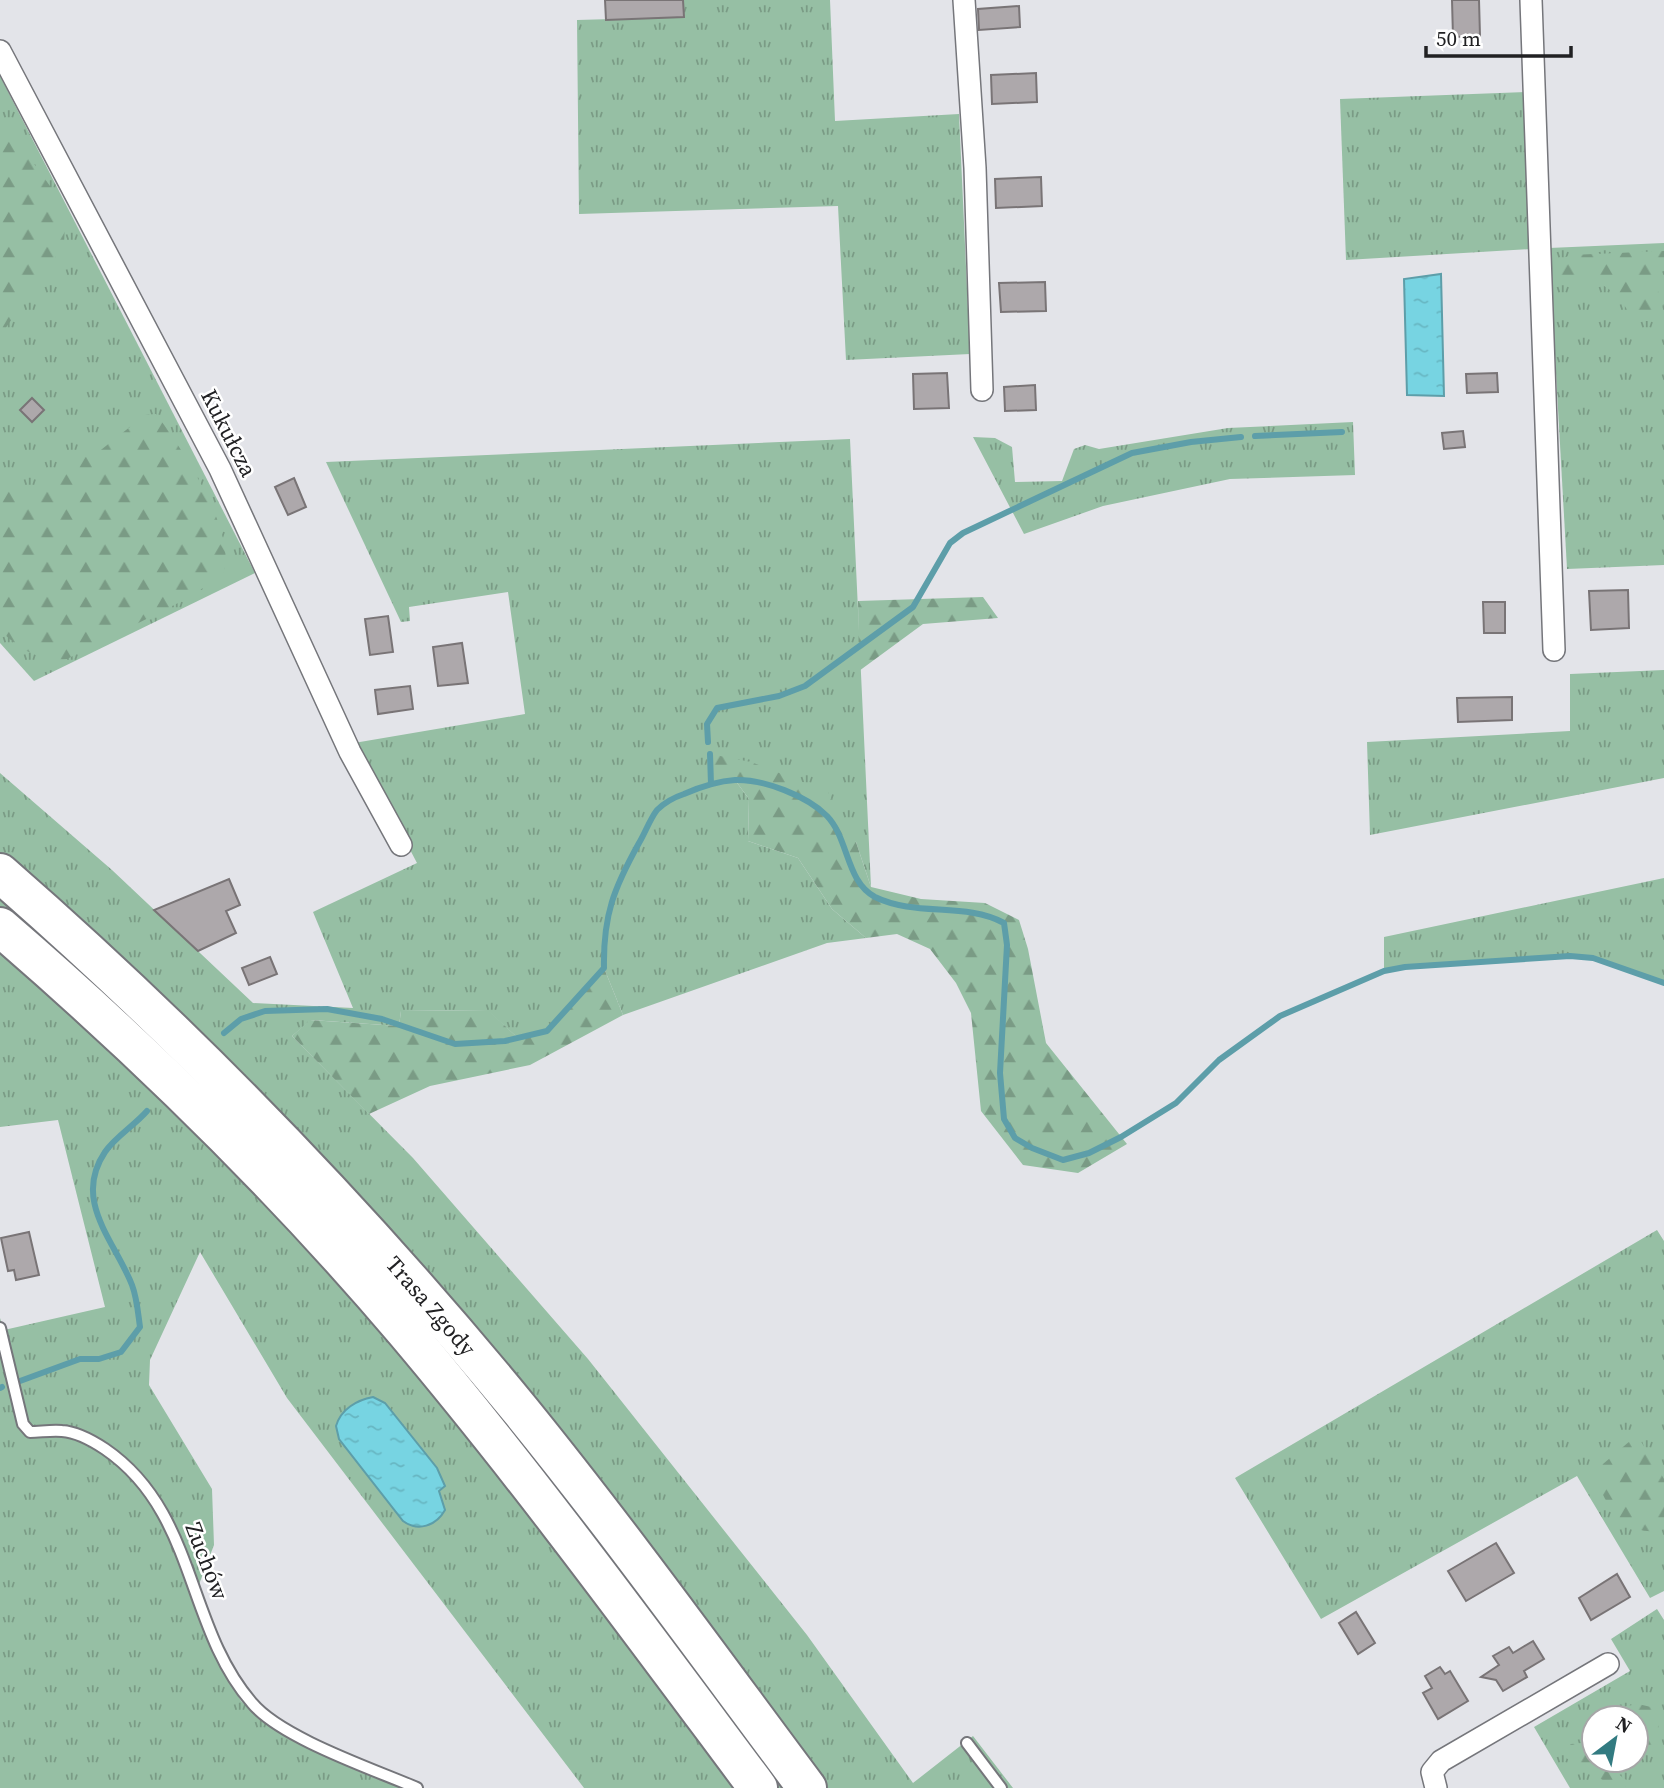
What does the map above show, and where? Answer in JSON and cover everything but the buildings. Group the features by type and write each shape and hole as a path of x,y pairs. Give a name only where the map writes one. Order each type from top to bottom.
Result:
{"highway":[{"name":"Trasa Zgody","path":"0,873 224,1081 433,1307 522,1412 807,1788"},
{"name":"Trasa Zgody","path":"0,927 111,1026 196,1108 335,1252 403,1329 564,1529 758,1788"}],"street":[{"path":"964,0 975,168 982,390"},
{"path":"1531,0 1554,650"},
{"name":"Kukułcza","path":"0,51 219,469 350,752 401,845"},
{"path":"1436,1788 1432,1772 1441,1761 1608,1664"}],"lane":[{"name":"Zuchów","path":"0,1328 23,1424 30,1432 64,1431 93,1441 138,1477 170,1522 234,1682 254,1707 304,1738 416,1788"},
{"path":"967,1743 1001,1788"}],"green space":[{"path":"684,0 830,0 835,121 959,114 970,354 846,360 838,206 579,214 577,20 684,17"},
{"path":"0,76 255,573 34,681 0,643"},
{"path":"1526,92 1531,249 1346,260 1340,99"},
{"path":"0,120 18,137 24,150 55,193 65,221 64,245 0,336"},
{"path":"1664,243 1664,565 1567,569 1549,248"},
{"path":"1664,251 1664,271 1657,273 1655,283 1663,304 1659,321 1635,321 1618,298 1601,284 1571,280 1558,274 1561,259 1571,255"},
{"path":"156,414 192,468 215,514 223,537 226,558 223,575 186,599 67,659 30,653 0,630 0,480 25,494 33,492 50,481 62,455 92,457 145,415"},
{"path":"1353,422 1355,475 1230,479 1103,506 1024,534 973,437 995,438 1012,447 1015,482 1062,481 1074,449 1085,445 1099,449 1228,428"},
{"path":"850,439 871,887 856,842 709,755 711,784 735,780 749,799 748,841 798,858 832,909 866,938 827,943 623,1015 604,968 547,1031 518,1038 487,1010 401,1011 399,1026 311,1020 292,1036 413,1158 588,1359 807,1635 913,1783 973,1736 1013,1788 584,1788 287,1398 200,1252 150,1360 149,1385 212,1489 214,1545 198,1587 222,1669 241,1701 271,1726 416,1788 0,1788 0,1318 4,1330 105,1307 58,1120 0,1127 0,773 112,870 253,1003 353,1008 313,912 417,863 354,743 525,714 508,592 409,607 410,621 401,622 326,462"},
{"path":"983,597 998,618 923,624 859,671 858,601"},
{"path":"1664,670 1664,778 1370,835 1367,742 1570,731 1570,674"},
{"path":"710,754 751,762 828,792 856,842 871,887 921,899 985,903 1019,920 1028,949 1046,1043 1127,1144 1078,1173 1023,1165 981,1111 971,1013 956,983 930,949 897,934 866,938 832,909 798,858 748,841 749,799 735,780 711,784"},
{"path":"1664,878 1664,983 1593,958 1570,956 1405,967 1384,971 1384,937"},
{"path":"604,968 623,1015 530,1065 430,1086 369,1114 292,1036 310,1020 399,1026 401,1011 488,1010 518,1038 547,1031"},
{"path":"1657,1230 1664,1241 1664,1591 1650,1598 1577,1476 1321,1619 1235,1478"},
{"path":"1637,1435 1664,1479 1664,1529 1651,1531 1630,1526 1613,1510 1596,1478 1603,1464"},
{"path":"1657,1609 1664,1620 1664,1788 1570,1788 1534,1727 1630,1671 1611,1639"},
{"path":"1650,1707 1658,1715 1662,1754 1650,1749"},
{"path":"1580,1743 1580,1766 1566,1758 1565,1749 1571,1744"},
{"path":"1593,1774 1618,1774 1634,1786 1616,1788"}],"water":[{"path":"1441,274 1444,396 1407,395 1404,279"},
{"path":"373,1397 385,1403 437,1468 445,1486 439,1491 445,1510 437,1520 426,1526 415,1526 403,1521 339,1439 336,1426 346,1410 361,1400"}],"waterway":[{"path":"1255,436 1342,432"},
{"path":"708,742 707,724 717,708 779,696 805,686 913,607 950,543 963,533 1132,453 1191,442 1241,437"},
{"path":"710,754 711,784"},
{"path":"224,1033 241,1019 265,1011 327,1009 382,1019 455,1044 505,1041 547,1031 604,968 606,932 612,902 623,874 657,810 696,789 735,780 759,782 784,790 808,802 827,816 840,836 858,881 875,897 907,907 973,913 1004,923 1007,945 1000,1073 1004,1119 1015,1138 1063,1160 1089,1153 1121,1137 1176,1103 1219,1060 1280,1016 1384,971 1405,967 1570,956 1593,958 1664,983"},
{"path":"20,1381 80,1359 99,1359 121,1352 140,1327 134,1290 100,1220 93,1187 96,1170 105,1152 147,1111"}]}
